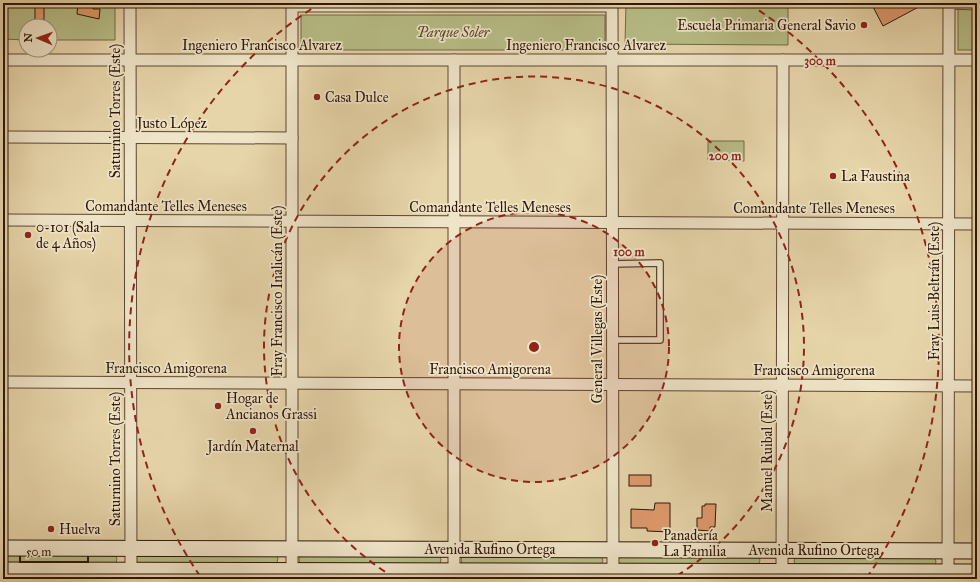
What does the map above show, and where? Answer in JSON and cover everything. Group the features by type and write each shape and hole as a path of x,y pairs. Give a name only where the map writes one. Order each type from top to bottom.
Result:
{"main road":[{"name":"Avenida Rufino Ortega","path":"3,548 977,551"},
{"name":"Avenida Rufino Ortega","path":"3,570 131,575 948,575 977,572"}],"street":[{"name":"Saturnino Torres (Este)","path":"130,3 131,575"},
{"path":"950,3 977,4"},
{"name":"Fray Luis Beltrán (Este)","path":"948,575 950,3"},
{"path":"292,5 612,5"},
{"name":"Fray Francisco Inalicán (Este)","path":"292,5 292,575"},
{"name":"General Villegas (Este)","path":"612,5 613,575"},
{"name":"Ingeniero Francisco Alvarez","path":"3,60 977,60"},
{"path":"454,60 454,575"},
{"name":"Manuel Ruibal (Este)","path":"782,575 783,60"},
{"name":"Justo López","path":"3,137 292,138"},
{"name":"Comandante Telles Meneses","path":"3,220 977,224"},
{"name":"Francisco Amigorena","path":"3,382 977,386"}],"lane":[{"path":"612,264 660,263 660,340 612,340"}],"green space":[{"path":"3,3 115,3 115,40 58,40 58,18 18,18 18,40 3,39"},
{"path":"626,3 788,3 788,45 625,44"},
{"path":"958,8 977,8 977,50 958,50"},
{"name":"Parque Soler","path":"301,15 605,15 605,50 301,50"},
{"path":"708,141 744,141 744,161 708,160"},
{"path":"3,554 116,556 117,559 116,562 113,563 3,563"},
{"path":"137,555 277,556 278,559 274,564 140,563 137,562"},
{"path":"301,556 440,556 441,560 440,563 437,564 304,564 300,563 299,559"},
{"path":"462,557 602,557 603,561 598,565 465,565 462,563"},
{"path":"620,557 759,557 760,560 759,564 756,565 623,565 619,563 618,560"},
{"path":"795,558 935,558 936,562 935,565 795,564"}],"building":[{"path":"35,3 44,3 44,18 35,18"},
{"path":"78,3 93,3 93,9 100,9 99,19 77,14"},
{"path":"871,3 926,3 883,26"},
{"path":"629,475 651,475 651,486 629,486"},
{"path":"655,503 670,503 670,532 647,531 647,528 631,528 631,509 654,510"},
{"path":"705,504 716,504 715,527 710,527 710,531 697,530 697,518 702,518 702,506 705,506"}],"place":[{"name":"Escuela Primaria General Savio","path":"864,25"},
{"name":"Casa Dulce","path":"317,97"},
{"name":"La Faustina","path":"833,176"},
{"name":"0-101 (Sala de 4 Años)","path":"28,235"},
{"name":"Hogar de Ancianos Grassi","path":"218,406"},
{"name":"Jardín Maternal","path":"253,431"},
{"name":"Huelva","path":"51,529"},
{"name":"Panadería La Familia","path":"655,543"}]}
